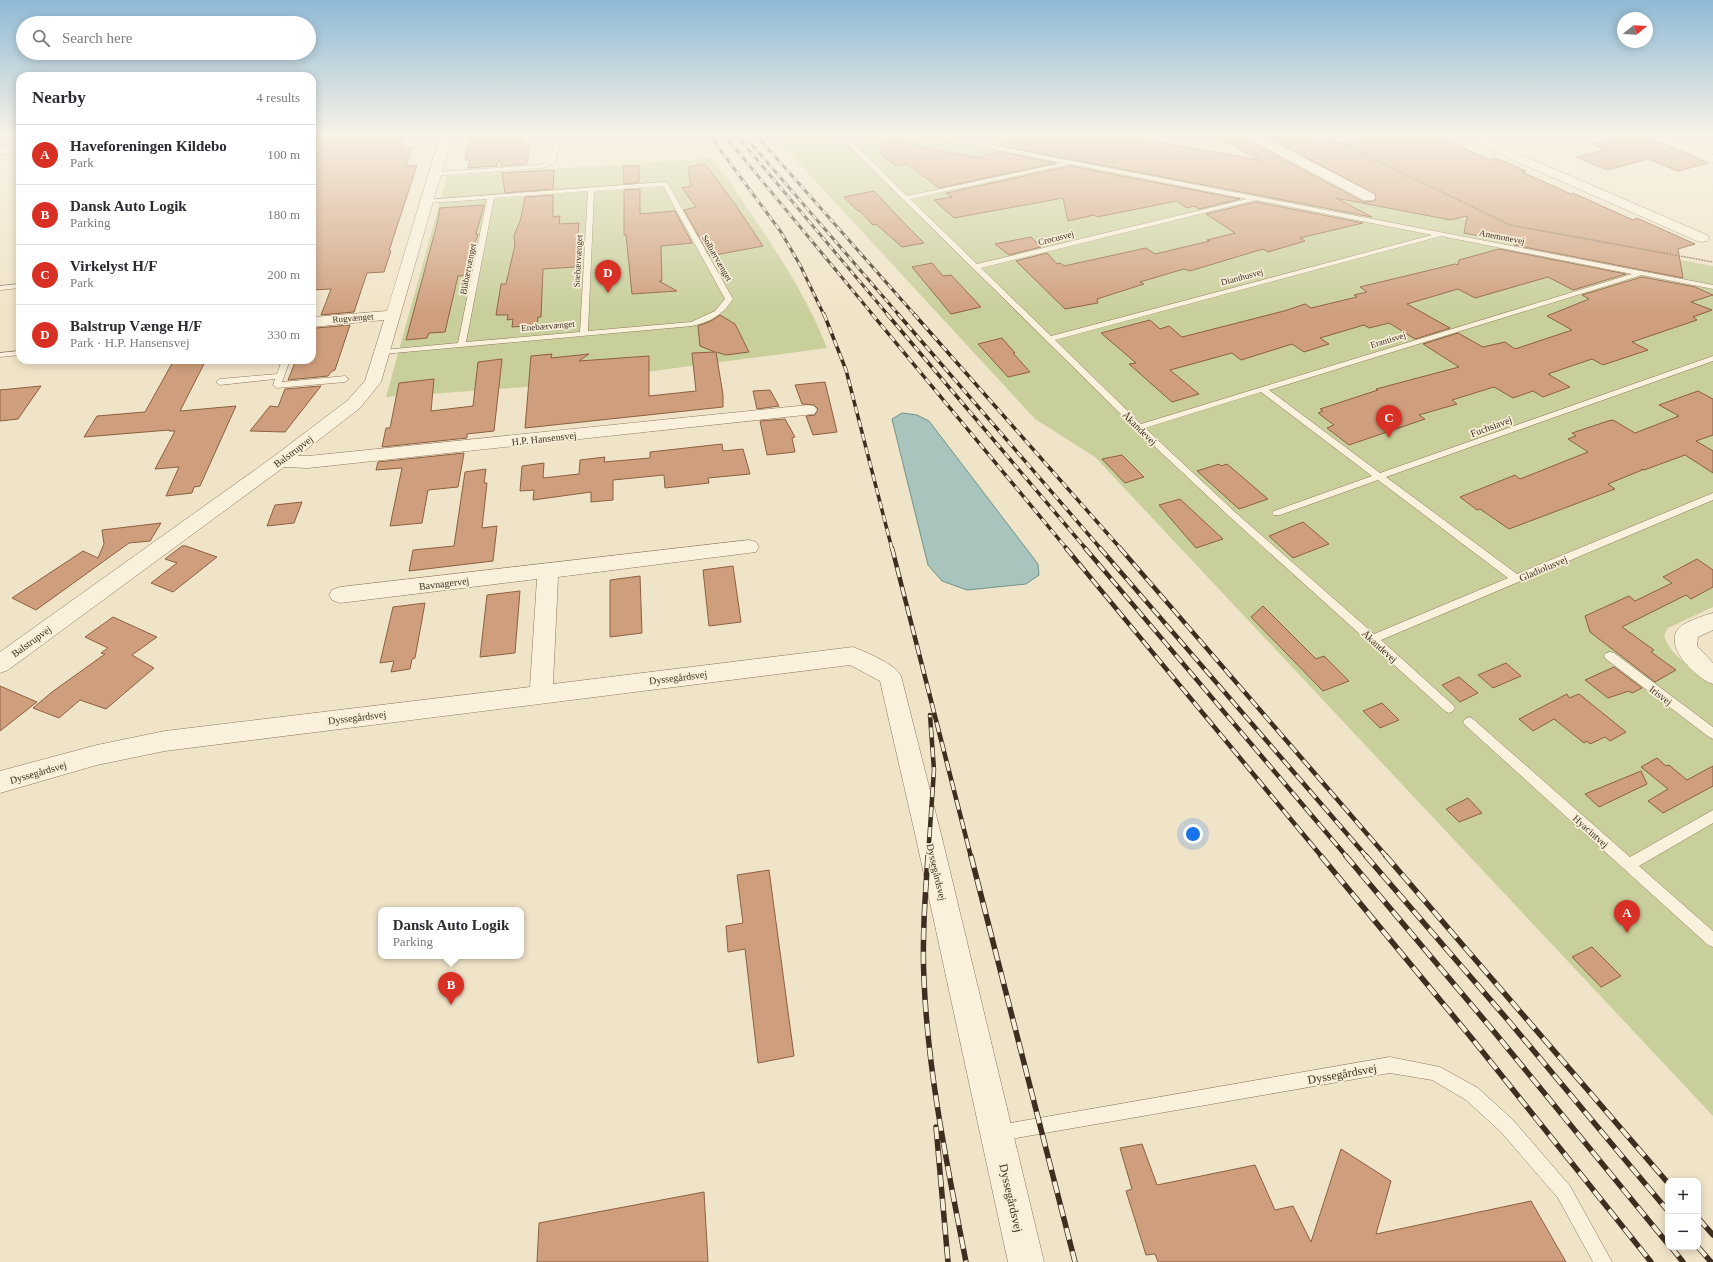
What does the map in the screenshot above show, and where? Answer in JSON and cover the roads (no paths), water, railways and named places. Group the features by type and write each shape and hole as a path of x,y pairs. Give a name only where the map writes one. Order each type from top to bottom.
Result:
{"street":[{"name":"Balstrupvej","path":"0,664 280,461 354,404 373,382 430,195"},
{"path":"1365,195 1369,197"},
{"path":"1603,195 1702,238"},
{"name":"Rugvænget","path":"316,322 394,315"},
{"name":"H.P. Hansensvej","path":"280,461 308,462 808,410"},
{"name":"Bavnagervej","path":"340,595 749,547"},
{"path":"541,694 548,571"},
{"path":"1713,621 1687,634 1686,648 1706,670 1713,675"},
{"name":"Dyssegårdsvej","path":"0,782 97,755 165,741 853,656 890,676 931,846 1026,1262"}],"lane":[{"path":"428,201 507,195"},
{"name":"Snebærvænget","path":"584,333 591,195"},
{"name":"Solbærvænget","path":"671,195 729,299 725,308 713,317"},
{"name":"Åkandevej","path":"902,195 1139,427 1233,515 1374,639 1449,708"},
{"path":"905,198 920,195"},
{"name":"Anemonevej","path":"1241,195 1713,286"},
{"name":"Blåbærvænget","path":"462,344 491,196"},
{"name":"Crocusvej","path":"975,267 1258,198"},
{"name":"Dianthusvej","path":"1049,339 1441,234"},
{"name":"Erantisvej","path":"1139,427 1643,273"},
{"path":"0,288 16,286"},
{"name":"Enebærvænget","path":"383,352 692,324 713,317"},
{"path":"0,355 16,353"},
{"name":"Fuchsiavej","path":"1277,513 1713,358"},
{"path":"284,364 277,385 344,379"},
{"path":"220,382 280,376"},
{"path":"1262,390 1516,579"},
{"name":"Gladiolusvej","path":"1374,639 1713,496"},
{"name":"Irisvej","path":"1610,656 1713,734"},
{"name":"Hyacintvej","path":"1469,722 1713,940"},
{"path":"1628,865 1713,816"},
{"name":"Dyssegårdsvej","path":"996,1133 1390,1065 1434,1073 1472,1094 1507,1126 1564,1192 1603,1262"}],"water":[{"path":"902,413 917,415 929,421 1038,564 1039,575 1026,584 967,590 942,581 928,565 892,419"}],"railway":[{"path":"754,195 781,232 800,265 824,315"},
{"path":"774,195 873,315"},
{"path":"787,195 888,315"},
{"path":"795,195 899,315"},
{"path":"809,195 915,315"},
{"path":"824,314 846,370 892,549"},
{"path":"872,314 1067,549"},
{"path":"887,314 1086,549"},
{"path":"898,314 1101,549"},
{"path":"914,314 1121,549"},
{"path":"892,548 971,857"},
{"path":"1066,548 1322,857"},
{"path":"1085,548 1347,857"},
{"path":"1100,548 1367,857"},
{"path":"1120,548 1387,857"},
{"path":"928,857 934,770 930,715"},
{"path":"928,856 923,949 926,1016 934,1086 952,1192 966,1262"},
{"path":"971,856 1075,1262"},
{"path":"1321,856 1474,1041 1651,1262"},
{"path":"1346,856 1491,1028 1665,1240"},
{"path":"1366,856 1507,1019 1665,1207"},
{"path":"1386,856 1665,1180"},
{"path":"936,1127 948,1262"},
{"path":"1701,1221 1713,1235"},
{"path":"1673,1250 1683,1262"},
{"path":"1701,1250 1711,1262"}],"place":[{"name":"Balstrup Vænge H/F","path":"608,293"},
{"name":"Virkelyst H/F","path":"1389,438"},
{"name":"Haveforeningen Kildebo","path":"1627,933"},
{"name":"Dansk Auto Logik","path":"451,1005"}]}
